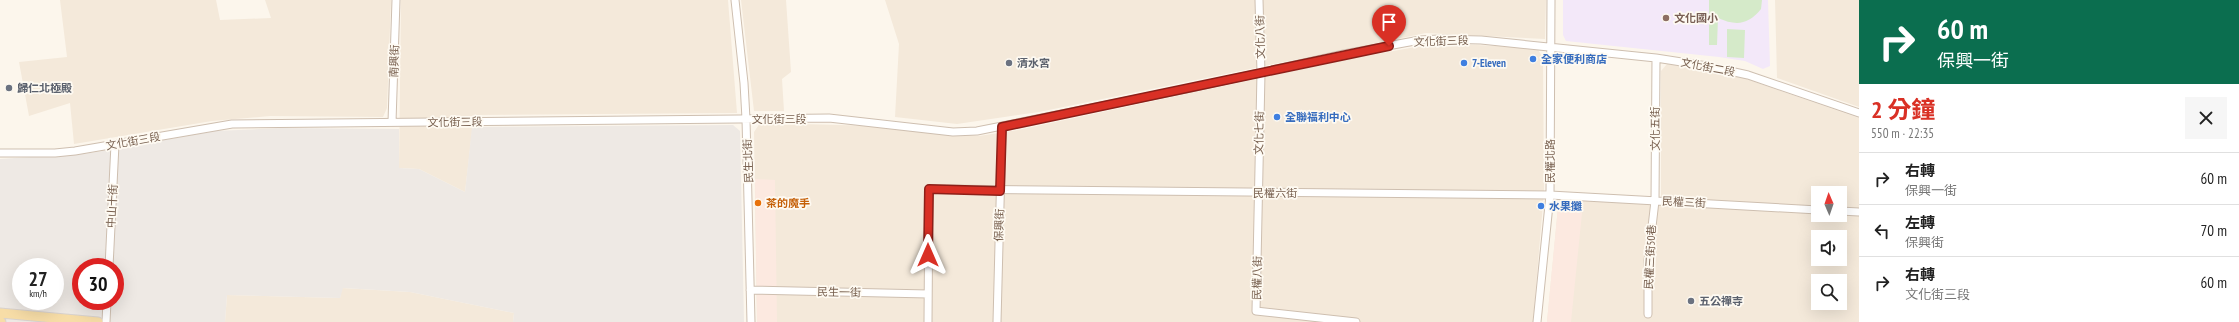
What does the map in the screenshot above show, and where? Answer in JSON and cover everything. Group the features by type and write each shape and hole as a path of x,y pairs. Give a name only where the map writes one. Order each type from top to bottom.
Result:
{"main road":[{"path":"0,313 98,322"}],"street":[{"name":"南興街","path":"392,122 396,0"},
{"name":"民生北街","path":"735,0 744,83 746,119 751,322"},
{"name":"文化八街","path":"1260,0 1261,73"},
{"name":"民權北路","path":"1537,322 1550,195 1551,0"},
{"name":"文化街三段","path":"0,153 55,153 232,124 848,119 965,132 1002,127 1420,40 1481,40 1551,48"},
{"name":"文化街二段","path":"1551,48 1656,58 1748,75 1859,113"},
{"name":"文化五街","path":"1655,200 1656,58"},
{"name":"文化七街","path":"1258,193 1261,73"},
{"name":"保興街","path":"997,322 1002,127"},
{"name":"中山十街","path":"109,258 115,144"},
{"name":"民權六街","path":"928,294 929,189 1000,191 1550,195"},
{"name":"民權八街","path":"1258,193 1256,311 1356,322"},
{"name":"民權三街","path":"1550,195 1811,210"},
{"name":"民權三街50巷","path":"1648,314 1648,261 1655,200"},
{"path":"1847,211 1859,212"},
{"name":"民生一街","path":"750,290 928,294"},
{"path":"928,294 928,322"},
{"path":"106,322 107,310"}],"shaded area":[{"path":"60,0 216,0 220,20 271,18 265,0 391,0 387,108 383,117 270,116 212,121 74,144 70,103 29,116 19,62 67,57"},
{"path":"401,0 728,0 737,113 474,115 465,192 419,169 399,168"},
{"path":"741,0 786,0 791,72 782,79 784,111 754,111"},
{"path":"885,0 1546,0 1545,39 1426,33 1039,112 957,124 895,117 899,44"},
{"name":"文化國小","path":"1563,0 1768,0 1770,66 1763,69 1745,61 1719,57 1566,41 1563,35"},
{"path":"1775,0 1859,0 1859,107 1777,78"},
{"path":"1437,43 1537,48 1543,58 1544,192 1533,322 757,322 754,132 760,123 877,126 979,136 1018,130 1350,59"},
{"path":"1667,64 1732,74 1859,118 1859,322 1547,322 1558,207 1565,199 1661,204 1661,71"},
{"path":"733,125 740,131 744,322 513,322 514,313 410,292 343,288 340,298 227,295 225,322 0,322 0,159 91,153 215,131 281,128 399,129 399,168 419,169 465,192 472,127"},
{"path":"755,179 775,180 777,322 757,322"},
{"path":"1558,207 1582,213 1571,322 1547,322"},
{"path":"342,288 410,292 514,313 513,322 225,322 227,295 340,298"}],"green space":[{"path":"1709,0 1762,0 1761,9 1746,21 1736,23 1724,21 1718,18 1717,45 1709,45"},
{"path":"1727,29 1745,30 1744,58 1727,57"}],"place":[{"name":"文化國小","path":"1666,18"},
{"name":"全家便利商店","path":"1533,59"},
{"name":"清水宮","path":"1009,63"},
{"name":"7-Eleven","path":"1464,63"},
{"name":"歸仁北極殿","path":"9,88"},
{"name":"全聯福利中心","path":"1277,117"},
{"name":"茶的魔手","path":"758,203"},
{"name":"水果攤","path":"1541,206"},
{"name":"五公禪寺","path":"1691,301"}],"route":[{"path":"928,255 929,189 1000,191 1002,127 1291,67 1344,54 1389,46"}]}
